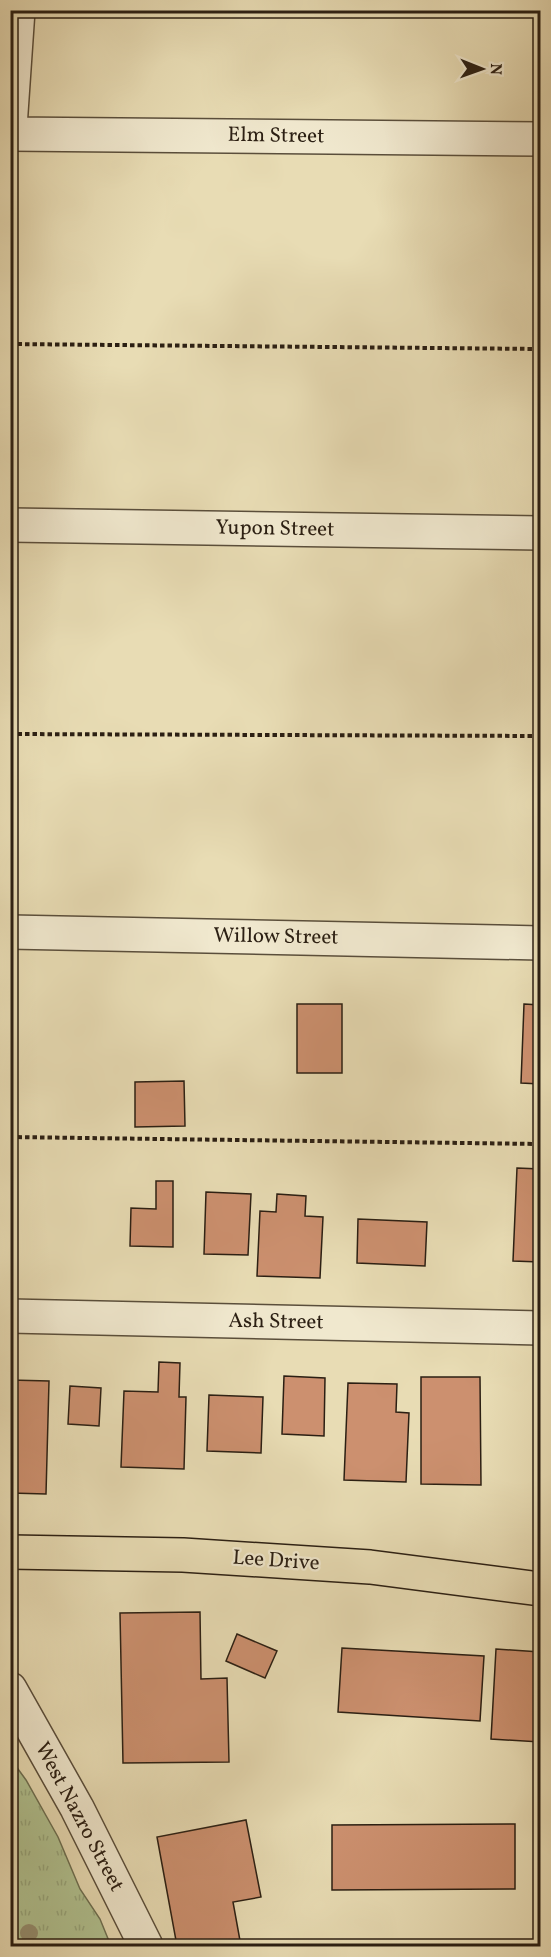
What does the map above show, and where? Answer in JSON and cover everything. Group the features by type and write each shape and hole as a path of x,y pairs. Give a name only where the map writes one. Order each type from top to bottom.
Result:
{"main road":[{"name":"Lee Drive","path":"10,1552 183,1555 370,1567 540,1589"}],"street":[{"path":"10,128 18,10"},
{"name":"Elm Street","path":"10,134 540,139"},
{"name":"Yupon Street","path":"10,525 540,533"},
{"name":"Willow Street","path":"10,932 540,943"},
{"name":"Ash Street","path":"10,1316 540,1328"},
{"name":"West Nazro Street","path":"10,1689 76,1808 146,1947"}],"path":[{"path":"10,344 540,349"},
{"path":"10,734 540,736"},
{"path":"10,1137 540,1144"}],"green space":[{"path":"10,1758 26,1780 58,1837 80,1889 100,1919 111,1946 11,1946"}],"building":[{"path":"297,1004 342,1004 342,1073 297,1073"},
{"path":"524,1004 540,1005 540,1084 521,1083"},
{"path":"184,1081 185,1126 135,1127 135,1082"},
{"path":"517,1168 540,1169 540,1262 513,1261"},
{"path":"156,1181 173,1181 173,1247 130,1246 131,1208 156,1209"},
{"path":"206,1192 251,1194 248,1255 204,1254"},
{"path":"277,1194 306,1196 305,1216 323,1217 320,1278 257,1276 260,1211 276,1212"},
{"path":"358,1219 427,1222 425,1266 357,1263"},
{"path":"159,1362 180,1363 179,1397 186,1397 184,1469 121,1467 124,1391 158,1392"},
{"path":"284,1376 325,1378 324,1436 282,1434"},
{"path":"421,1377 480,1377 481,1485 421,1484"},
{"path":"10,1380 49,1381 46,1494 10,1493"},
{"path":"348,1383 397,1384 396,1412 409,1413 406,1482 344,1480"},
{"path":"70,1386 101,1388 99,1426 68,1424"},
{"path":"209,1395 263,1397 261,1453 207,1451"},
{"path":"200,1612 201,1679 227,1678 229,1762 123,1763 120,1613"},
{"path":"237,1634 277,1651 265,1678 226,1661"},
{"path":"342,1648 484,1656 480,1721 338,1712"},
{"path":"496,1649 540,1652 540,1742 491,1739"},
{"path":"246,1820 261,1897 233,1902 241,1946 177,1946 157,1837"},
{"path":"515,1824 515,1889 332,1890 332,1825"}]}
